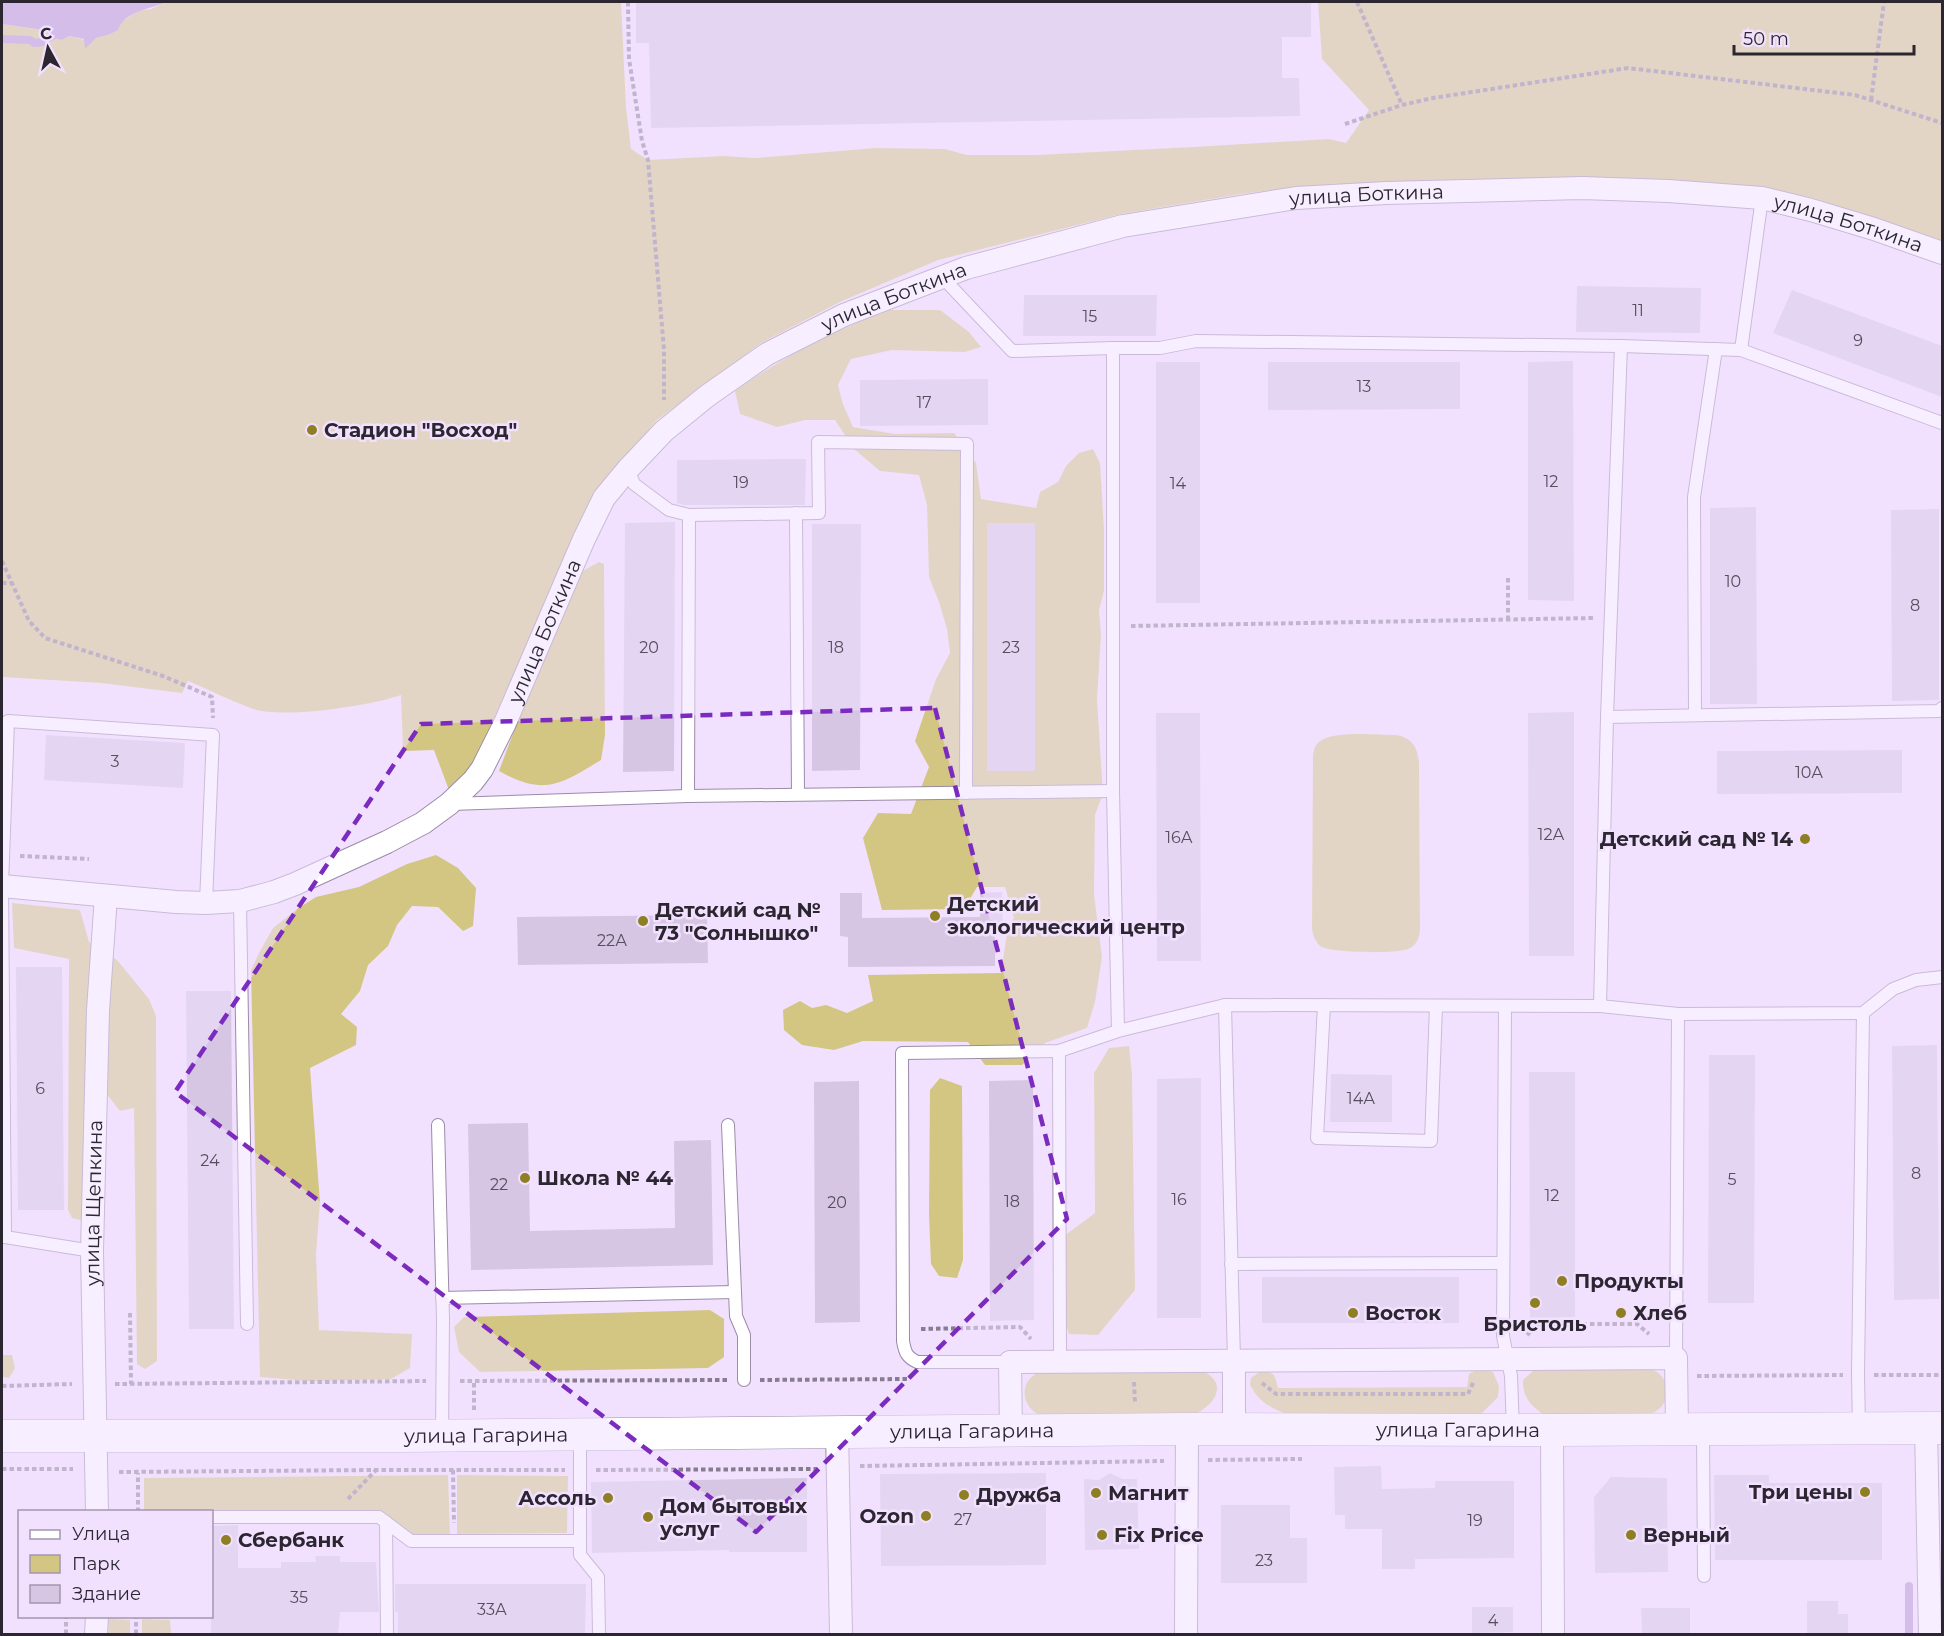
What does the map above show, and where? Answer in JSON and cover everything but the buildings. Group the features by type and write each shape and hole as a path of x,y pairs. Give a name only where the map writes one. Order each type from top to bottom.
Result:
{"main road":[{"name":"улица Гагарина","path":"2,1436 442,1435 1234,1428 1552,1430 1934,1428"}],"street":[{"name":"улица Боткина","path":"2,886 206,903 240,901 295,884 423,823 449,804 473,780 490,754 604,498 664,431 707,396 767,354 844,315 966,268 1124,225 1296,198 1386,193 1582,188 1762,198 1874,229 1942,254"},
{"name":"улица Щепкина","path":"97,1510 92,1251 98,1010 106,896"},
{"path":"1011,1431 1010,1362 1060,1350 1234,1360 1676,1358 1690,1429"},
{"path":"1234,1360 1234,1428"},
{"path":"1930,1635 1934,1428"},
{"path":"1186,1635 1187,1429"},
{"path":"1552,1430 1553,1635"},
{"path":"837,1431 841,1635"},
{"path":"96,1635 97,1618"}],"lane":[{"path":"1741,350 1762,198"},
{"path":"942,277 1012,351 1160,348 1196,340 1741,350 1942,423"},
{"path":"1600,1006 1610,618 1621,346"},
{"path":"1113,348 1113,791 1118,1031"},
{"path":"1695,714 1694,497 1716,349"},
{"path":"628,469 634,484 669,510 689,515 819,513 818,441 967,444 966,793"},
{"path":"796,513 798,794"},
{"path":"688,796 689,515"},
{"path":"1607,717 1939,711 1942,708"},
{"path":"92,1251 3,1237 2,886 4,749 8,722 213,735 206,903"},
{"path":"449,804 688,796 1113,791"},
{"path":"240,901 247,1324"},
{"path":"1010,1362 917,1362 909,1358 905,1352 902,1053 1059,1051 1118,1031 1225,1005 1600,1006 1678,1014 1863,1012 1893,989 1916,980 1942,977"},
{"path":"1225,1005 1234,1360"},
{"path":"1324,1005 1317,1138 1431,1141 1436,1006"},
{"path":"1505,1007 1503,1336 1511,1376 1513,1429"},
{"path":"1860,1429 1858,1375 1863,1012"},
{"path":"1676,1358 1678,1014"},
{"path":"1059,1051 1060,1350"},
{"path":"438,1125 442,1435"},
{"path":"728,1125 736,1316 744,1335 744,1380"},
{"path":"1231,1264 1503,1263"},
{"path":"442,1298 735,1292"},
{"path":"1690,1429 1704,1576"},
{"path":"580,1434 580,1555 598,1578 599,1635"},
{"path":"213,1517 379,1517 411,1541 580,1541"},
{"path":"386,1522 387,1635"}],"path":[{"path":"628,2 629,59 642,141 648,160 663,338 664,431"},
{"path":"1356,2 1402,105"},
{"path":"1871,100 1884,2"},
{"path":"1345,124 1402,105 1433,98 1628,68 1855,95 1942,123"},
{"path":"2,561 29,621 45,638 152,672 212,697 213,735"},
{"path":"1508,574 1508,620"},
{"path":"2,583 12,583"},
{"path":"1113,627 1610,618"},
{"path":"3,855 89,859"},
{"path":"130,1313 131,1384"},
{"path":"1503,1336 1525,1336 1538,1324 1637,1324 1650,1335 1677,1335"},
{"path":"904,1329 1020,1327 1030,1339 1060,1350"},
{"path":"2,1469 138,1473 580,1470 838,1468 1186,1460"},
{"path":"332,1517 377,1470"},
{"path":"453,1470 454,1541"},
{"path":"138,1473 138,1510"},
{"path":"66,1618 66,1635"},
{"path":"136,1618 136,1635"}],"highlighted area":[{"path":"935,708 1067,1219 756,1532 175,1092 421,724"}],"green space":[{"path":"167,2 621,2 626,107 631,149 648,160 724,156 755,158 875,148 945,149 967,155 1036,155 1329,139 1346,143 1369,110 1322,59 1318,2 1942,2 1942,241 1814,198 1762,187 1371,184 1296,187 1121,214 938,260 840,302 761,343 657,420 595,492 474,763 449,790 434,750 403,751 401,695 348,707 284,713 253,709 188,681 182,693 101,683 2,677 2,24 50,31 46,39 48,44 56,39 62,40 69,36 85,40 85,48 96,38 108,35 120,23 138,11 151,9"},
{"path":"888,310 940,310 969,332 981,347 965,352 892,350 851,359 838,385 853,427 895,434 954,433 976,463 981,499 1036,508 1040,492 1058,482 1066,466 1079,453 1093,449 1100,463 1104,529 1104,591 1099,610 1101,634 1097,699 1103,794 1095,815 1094,894 1102,957 1095,1002 1087,1028 1045,1043 1022,1065 985,1065 968,1042 863,1041 834,1050 802,1045 784,1030 783,1010 800,1001 812,1008 826,1005 847,1013 873,1001 868,975 1001,973 1008,926 1014,918 1005,887 977,887 964,909 882,910 863,838 878,813 911,814 929,767 915,741 936,679 950,653 947,629 929,577 927,505 919,475 880,471 854,449 835,420 805,420 777,427 740,414 735,391 771,367 809,346"},
{"path":"599,562 604,564 605,735 601,760 574,776 552,784 540,785 515,779 499,771 536,672 579,573"},
{"path":"1396,735 1406,738 1413,744 1419,762 1420,930 1418,939 1408,949 1391,952 1336,950 1320,946 1312,929 1314,749 1325,738 1334,736"},
{"path":"436,855 458,868 476,888 473,926 463,931 438,907 412,906 397,925 388,946 368,965 360,991 341,1014 357,1027 356,1045 310,1068 320,1203 316,1254 319,1330 412,1334 410,1368 391,1379 309,1381 260,1377 251,970 273,928 316,897 359,887 407,864"},
{"path":"12,903 80,910 89,942 117,960 149,999 156,1016 157,1361 145,1369 137,1364 134,1108 120,1111 105,1092 85,1221 72,1218 68,1210 69,959 14,948"},
{"path":"1129,1046 1132,1074 1135,1290 1098,1335 1069,1334 1061,1309 1060,1239 1095,1213 1094,1073 1109,1048"},
{"path":"940,1078 962,1086 963,1260 957,1278 939,1276 931,1264 930,1090"},
{"path":"710,1310 724,1319 724,1357 708,1368 480,1372 459,1352 454,1327 464,1317"},
{"path":"2,1355 12,1355 15,1368 9,1378 2,1377"},
{"path":"1476,1370 1493,1372 1499,1386 1498,1397 1481,1414 1287,1414 1265,1403 1250,1385 1251,1378 1261,1371 1274,1375 1278,1388 1467,1387 1469,1374"},
{"path":"1534,1370 1653,1370 1664,1380 1667,1394 1661,1407 1648,1414 1544,1415 1531,1404 1524,1391 1523,1380"},
{"path":"1203,1371 1216,1383 1217,1389 1206,1408 1191,1416 1040,1415 1030,1408 1025,1397 1029,1380 1035,1374 1043,1372"},
{"path":"448,1475 450,1534 412,1535 379,1510 144,1510 144,1478"},
{"path":"457,1475 568,1476 567,1533 457,1534"},
{"path":"109,1619 130,1620 130,1634 108,1634"},
{"path":"142,1619 170,1620 171,1634 142,1634"}],"shaded area":[{"path":"2,2 167,2 132,15 121,24 118,30 96,38 85,49 84,39 69,36 45,44 34,43 46,39 50,31 2,24"}],"waterway":[{"path":"2,39 44,42"},
{"path":"1909,1586 1909,1634"}],"place":[{"name":"Стадион \"Восход\"","path":"312,430"},
{"name":"Детский сад № 14","path":"1805,839"},
{"name":"Детский экологический центр","path":"935,916"},
{"name":"Детский сад № 73 \"Солнышко\"","path":"643,921"},
{"name":"Школа № 44","path":"525,1178"},
{"name":"Продукты","path":"1562,1281"},
{"name":"Бристоль","path":"1535,1303"},
{"name":"Восток","path":"1353,1313"},
{"name":"Хлеб","path":"1621,1313"},
{"name":"Три цены","path":"1865,1492"},
{"name":"Магнит","path":"1096,1493"},
{"name":"Дружба","path":"964,1495"},
{"name":"Ассоль","path":"608,1498"},
{"name":"Ozon","path":"926,1516"},
{"name":"Дом бытовых услуг","path":"648,1517"},
{"name":"Fix Price","path":"1102,1535"},
{"name":"Верный","path":"1631,1535"},
{"name":"Сбербанк","path":"226,1540"}]}
